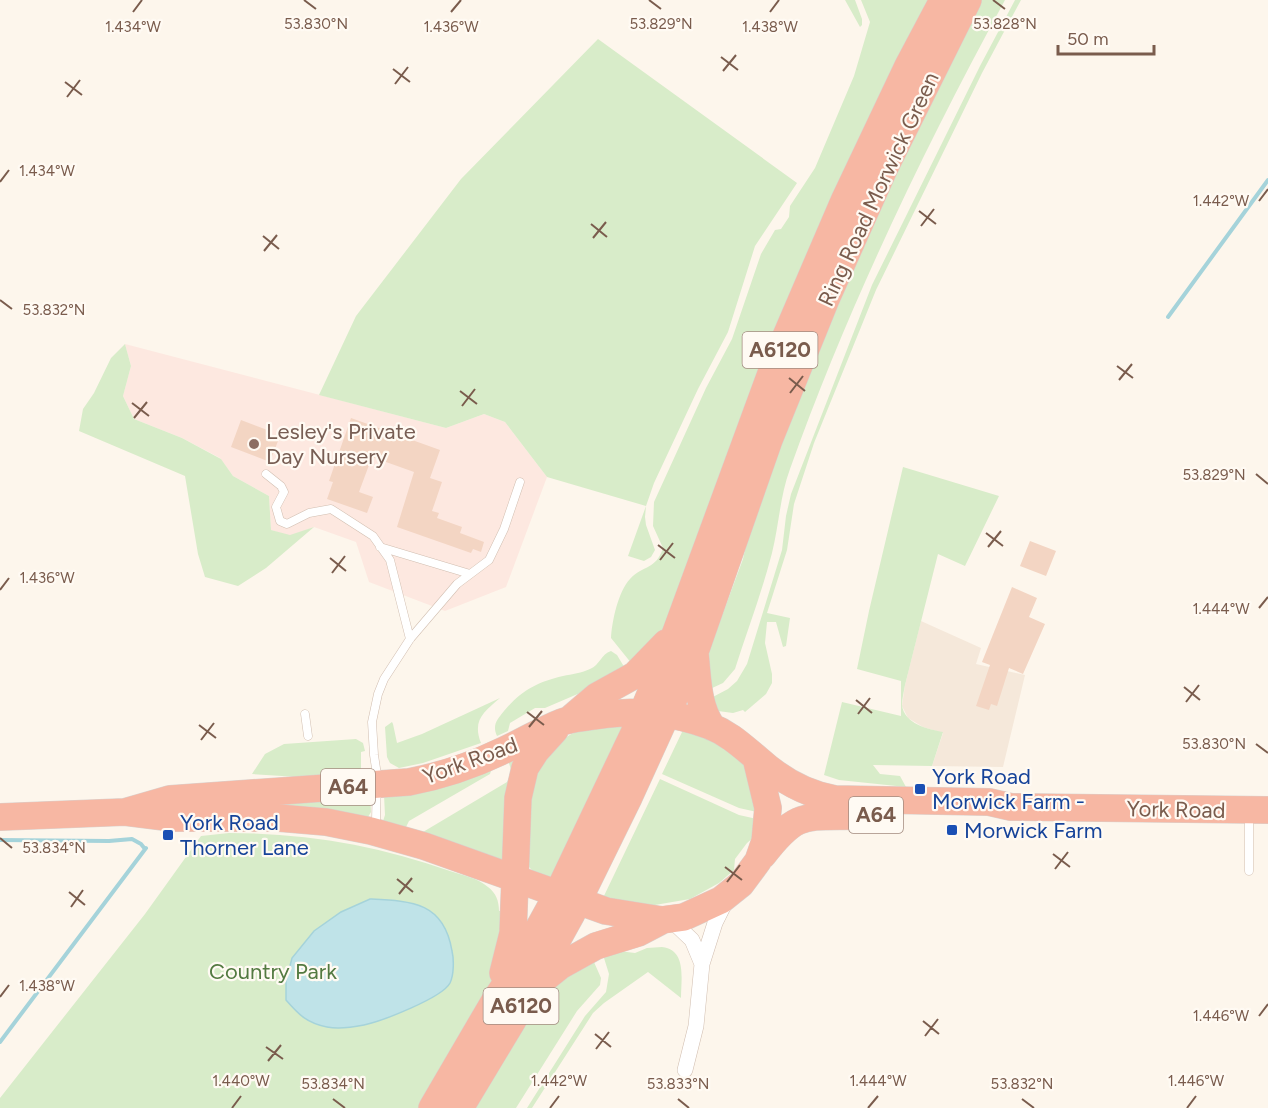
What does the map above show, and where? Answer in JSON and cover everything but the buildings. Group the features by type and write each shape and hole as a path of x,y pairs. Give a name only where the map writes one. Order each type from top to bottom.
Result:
{"highway":[{"name":"Ring Road Morwick Green","path":"655,712 676,632 718,513 782,347 844,201 908,66 943,0"},
{"name":"Ring Road Morwick Green","path":"655,712 695,652 769,440 826,299 889,158 968,0"},
{"name":"Ring Road Morwick Green","path":"565,721 597,696 635,675 676,632"},
{"name":"Ring Road Morwick Green","path":"695,652 699,696 712,727"},
{"path":"514,878 516,807 525,768 544,742 565,721 623,712 655,712 712,727 735,739 756,758 768,807 765,841 758,861 747,877 730,894 692,914 667,920 624,916 568,898"},
{"name":"A6120","path":"460,1108 530,990 568,898 597,813 655,712"},
{"name":"York Road","path":"125,812 170,800 409,782 433,777 502,752 565,721"},
{"name":"York Road","path":"756,758 796,786 824,798 835,800 989,802 1011,807 1258,810"},
{"name":"York Road","path":"758,861 779,835 796,822 809,817 990,813 1011,807"},
{"name":"York Road","path":"0,818 125,812 173,818 279,818 326,822 371,831 424,846 568,898"},
{"name":"A6120","path":"494,1002 506,967 513,933 514,878"},
{"name":"A6120","path":"432,1108 494,1002 568,898"},
{"name":"A6120","path":"530,990 560,966 596,946 638,933 667,920"}],"street":[{"path":"685,1070 696,1026 702,964 715,922 730,894"},
{"path":"667,920 692,940 702,964"}],"lane":[{"path":"266,474 284,492 276,507 280,521 287,524 309,513 332,509 373,536 390,560 410,639"},
{"path":"371,831 376,821 377,785 372,722 384,679 410,639 457,584 489,560 504,529 520,482"},
{"path":"380,547 470,574"},
{"path":"306,714 308,736"},
{"path":"1249,871 1258,810"}],"shaded area":[{"path":"125,344 446,428 484,414 505,422 547,477 506,587 445,611 369,582 356,542 314,527 290,536 271,530 269,496 233,476 220,458 182,438 134,419 123,396 131,366"},
{"path":"921,621 981,648 976,664 1025,675 1003,767 932,766 943,733 923,727 908,718 902,706"}],"green space":[{"path":"845,0 855,0 862,19 860,27"},
{"path":"861,0 935,0 674,615 636,669 611,638 619,599 630,579 653,564 660,555 663,548 653,526 654,502 706,388 732,339 761,254 775,230 781,229 789,217 790,206 815,168 854,76 870,22"},
{"path":"977,0 1005,0 916,172 862,289 790,469 768,568 735,669 723,683 710,689 703,667 743,559 755,503 808,361"},
{"path":"1015,0 1021,0 982,73 876,290 814,443 794,504 787,550 767,613 790,618 786,646 783,647 776,622 767,622 765,643 772,683 766,694 745,712 743,710 733,713 718,711 709,699 728,689 737,681 747,664 782,550 791,494 872,285"},
{"path":"598,39 797,183 755,246 728,332 698,389 654,483 646,506 547,477 505,422 484,414 446,428 319,395 356,316 461,179"},
{"path":"125,344 131,366 123,396 134,419 182,438 221,459 233,476 269,496 271,530 290,535 314,527 266,568 238,586 205,577 198,554 185,476 79,431 83,409 94,393 111,358"},
{"path":"903,467 999,496 965,566 938,554 902,705 907,717 912,721 943,732 932,766 873,765 880,774 900,776 906,787 839,780 824,775 842,702 901,716 901,681 857,669"},
{"path":"646,506 646,525 655,550 651,557 644,561 628,556"},
{"path":"611,651 617,655 626,670 608,681 545,708 535,708 510,723 508,731 497,736 495,726 497,720 523,693 545,681 590,669"},
{"path":"500,698 481,717 478,728 481,743 423,763 399,768 390,763 387,757 385,727 392,722 397,743"},
{"path":"628,725 554,882 535,873 528,864 527,858 533,772 557,745 572,734 595,728"},
{"path":"683,730 714,740 743,763 749,772 757,812 739,808 662,774"},
{"path":"356,739 363,743 365,751 361,752 361,768 357,772 298,777 252,774 265,754 284,744"},
{"path":"521,753 507,864 423,832 507,782 512,773 508,760"},
{"path":"492,768 490,774 409,821 404,831 382,824 385,815 384,795"},
{"path":"660,779 739,815 757,819 754,837 735,859 734,870 719,883 690,899 649,906 602,900"},
{"path":"370,794 371,812 368,817 311,807 255,803"},
{"name":"Country Park","path":"229,833 314,838 370,848 424,862 480,881 495,895 499,911 507,911 494,979 423,1108 0,1108 0,1098 145,914 201,836"},
{"path":"647,948 670,949 679,959 682,974 681,998 648,972 604,1003 593,1013 532,1108 527,1108 585,1016 606,992 609,974 604,958 619,951 635,953"},
{"path":"590,953 601,978 600,985 577,1011 516,1108 467,1108 539,993"}],"water":[{"path":"370,899 412,903 424,907 442,922 448,935 453,958 450,983 445,989 424,1002 373,1023 340,1028 327,1027 309,1021 286,1000 286,981 292,958 314,931 341,912"}],"waterway":[{"path":"1168,317 1268,180"},
{"path":"0,840 109,841 132,839 145,849"},
{"path":"0,1042 146,848"}],"place":[{"name":"Lesley's Private Day Nursery","path":"254,444"},
{"name":"York Road Morwick Farm -","path":"920,789"},
{"name":"Morwick Farm","path":"952,830"},
{"name":"York Road Thorner Lane","path":"168,835"}]}
